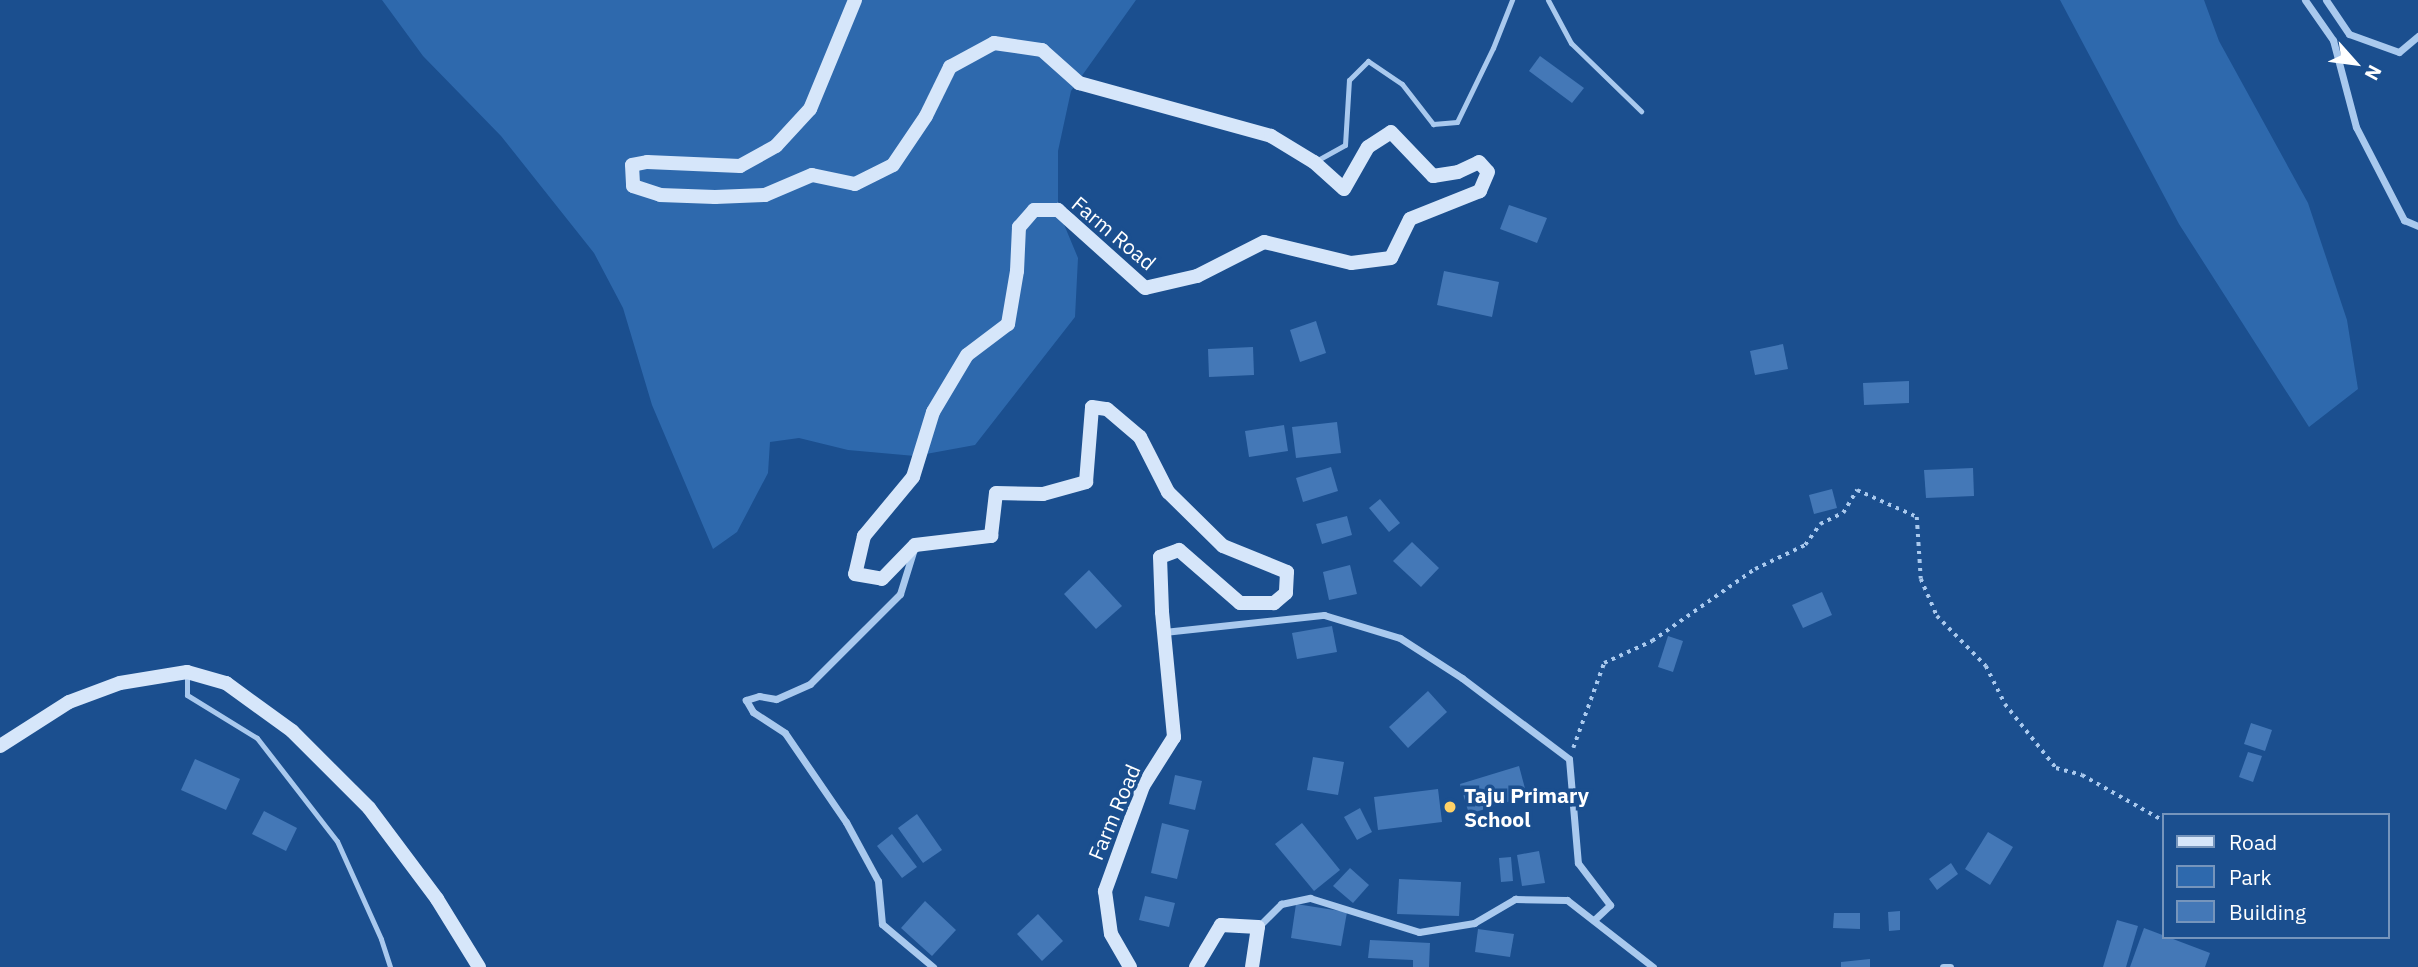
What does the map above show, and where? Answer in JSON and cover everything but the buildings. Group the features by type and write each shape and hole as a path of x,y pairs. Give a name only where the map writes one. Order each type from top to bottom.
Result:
{"street":[{"name":"Farm Road","path":"855,0 810,109 776,146 740,166 648,162 632,165 633,186 660,195 715,197 765,195 812,175 855,184 893,165 926,116 950,67 994,43 1042,50 1079,83 1271,136 1314,162 1344,190 1368,147 1391,132 1433,176 1458,172 1479,162 1488,172 1480,191 1410,219 1391,258 1351,263 1265,242 1197,276 1146,288 1058,210 1034,210 1019,227 1017,271 1008,324 967,355 933,412 913,477 864,536 855,574 882,579 915,545 991,536 996,493 1043,494 1086,482 1093,407 1107,410 1140,437 1168,492 1223,547 1287,572 1286,593 1275,603 1240,603 1179,550 1160,557 1174,737 1143,786 1105,891 1111,934 1130,967"},
{"path":"2305,0 2333,40 2356,127 2404,220 2418,226"},
{"path":"2326,0 2349,34 2399,52 2418,36"},
{"path":"915,545 900,594 810,684 776,699 760,696 746,700 753,712 785,733 846,822 878,881 882,924 933,967"},
{"path":"1164,632 1324,615 1400,638 1462,678 1569,759 1578,863 1609,905 1595,919"},
{"path":"0,746 69,702 120,683 187,673 226,684 292,731 369,808 437,899 479,967"},
{"path":"1252,967 1258,927 1281,904 1310,898 1419,932 1474,923 1515,899 1567,900 1595,919 1653,967"},
{"path":"1196,967 1221,925 1258,927"},
{"path":"1943,967 1950,967"}],"lane":[{"path":"1314,162 1345,145 1349,80 1368,61 1402,84 1433,124 1457,122 1493,48 1511,0"},
{"path":"1548,0 1571,43 1642,111"},
{"path":"187,673 187,695 257,738 337,841 381,939 390,967"}],"path":[{"path":"1569,759 1604,663 1652,641 1755,569 1805,545 1820,524 1843,513 1857,490 1917,517 1921,579 1937,616 1986,666 2005,704 2056,768 2082,775 2162,820"}],"green space":[{"path":"382,0 1136,0 1071,91 1058,151 1058,210 1078,258 1075,317 975,445 915,456 848,450 799,438 770,442 768,473 737,532 713,549 652,405 623,308 594,253 501,136 423,56"},
{"path":"2060,0 2204,0 2219,41 2308,203 2347,320 2358,389 2309,427 2179,224"}],"place":[{"name":"Taju Primary School","path":"1450,807"}]}
